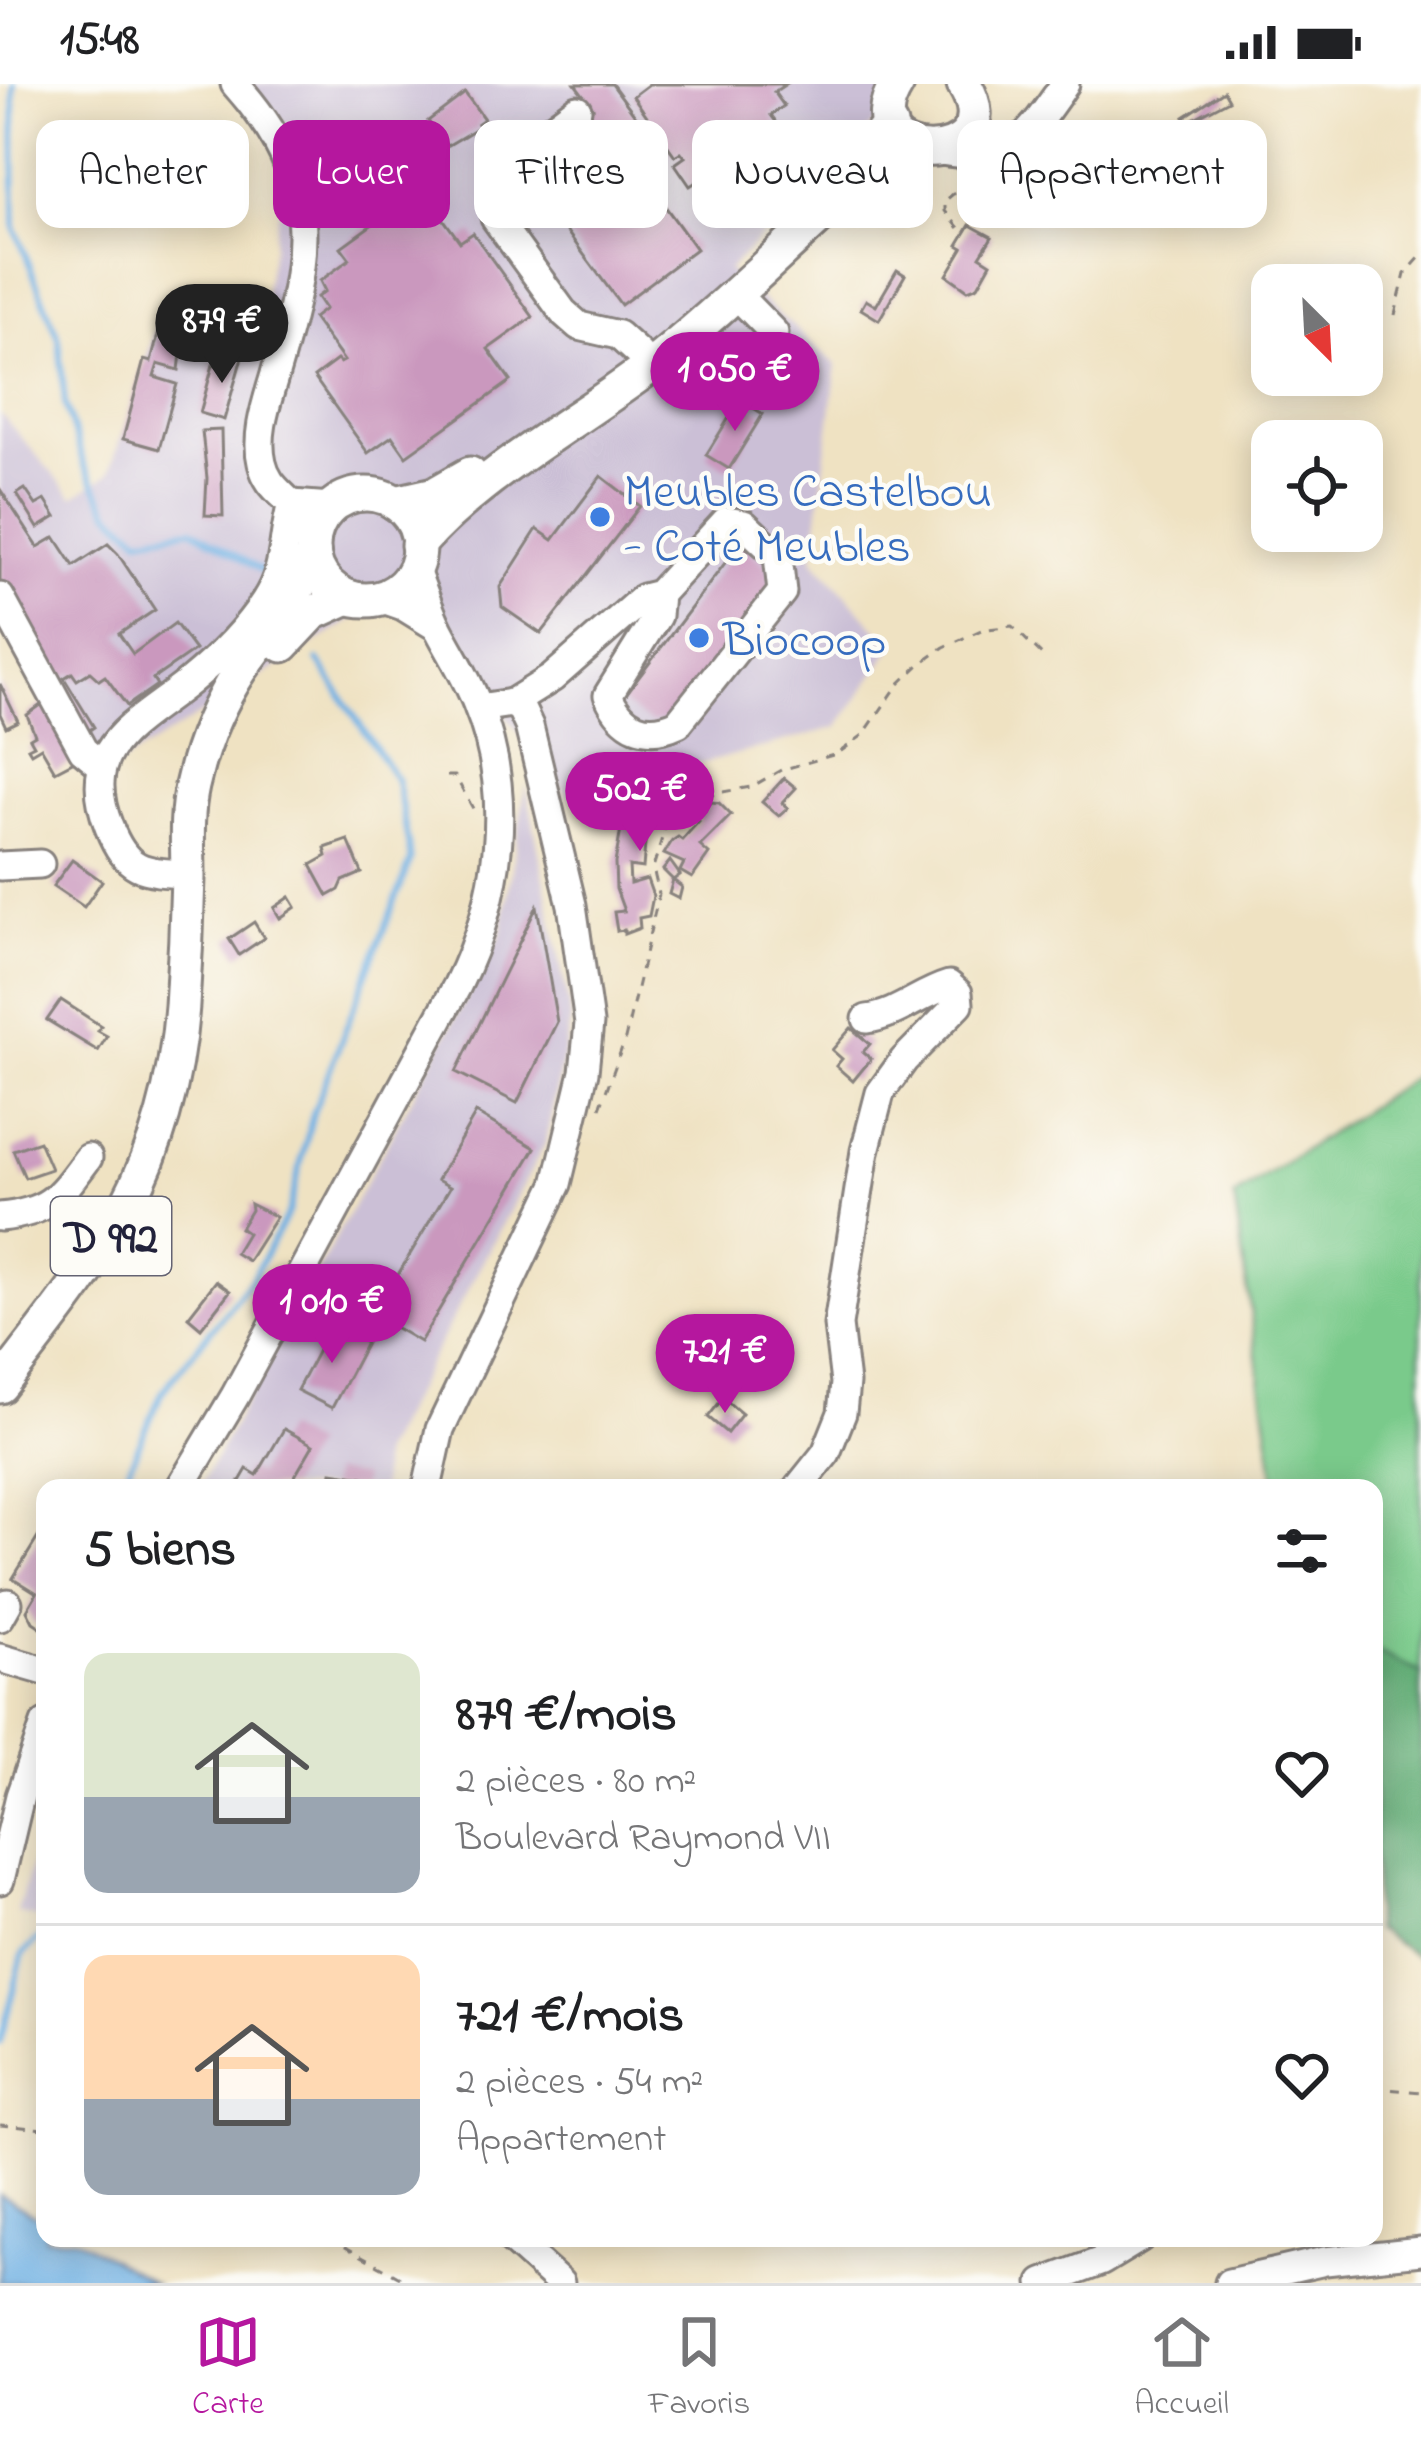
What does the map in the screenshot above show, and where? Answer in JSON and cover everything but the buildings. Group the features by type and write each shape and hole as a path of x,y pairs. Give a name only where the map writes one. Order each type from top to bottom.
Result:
{"main road":[{"path":"394,503 435,494 458,482 639,354 728,283 818,200 887,98"},
{"path":"933,150 958,142 972,99"},
{"path":"416,557 409,517 394,503 367,494 348,497 332,507 320,521 313,545 324,580 364,598 403,584 416,557 461,501 614,394 809,228"},
{"name":"D 992","path":"0,1386 99,1254 148,1164 176,1062 188,874 185,835 192,786 217,709 293,600 313,545"},
{"name":"D 992","path":"188,874 236,719 287,640 313,613 364,598"}],"street":[{"path":"1041,120 1065,84"},
{"path":"238,85 276,134 289,163 304,239 294,310 260,436 269,483 292,505 313,545"},
{"path":"577,109 503,164 493,186 495,218 563,312 579,326 618,335 639,354"},
{"path":"736,294 774,333"},
{"path":"292,505 332,507"},
{"path":"188,874 152,873 125,859 104,814 101,766 124,729 190,681 245,629 274,587 286,556 292,505"},
{"path":"479,708 512,703 552,679 643,598 659,594 726,521 744,524 778,556 782,592 678,724 660,731 636,729 614,709 608,695 657,616 659,594"},
{"path":"185,1479 235,1396 471,957 491,896 498,834 494,766 479,708 437,627 416,557"},
{"path":"0,597 83,750 101,766"},
{"path":"364,598 404,606 437,627"},
{"path":"429,1479 440,1429 557,1184 584,1072 589,1023 572,905 529,726 521,709 512,703"},
{"path":"0,866 40,865"},
{"path":"805,1479 826,1454 842,1413 845,1383 838,1325 865,1151 880,1093 904,1060 959,1004 958,993 949,985 931,990 891,1016 867,1019"},
{"path":"0,1217 39,1210 58,1198 88,1158"},
{"path":"0,1658 36,1668"},
{"path":"0,1880 36,1749"},
{"path":"520,2247 560,2283"},
{"path":"1042,2283 1102,2261 1125,2247"},
{"path":"1229,2283 1325,2261 1421,2251"}],"path":[{"path":"957,193 945,201 945,212 957,227"},
{"path":"1395,314 1405,274 1421,256"},
{"path":"596,1120 625,1039 659,894 653,868 665,828 711,794 751,787 781,770 837,754 863,735 898,685 944,646 981,630 1012,626 1046,660"},
{"path":"447,776 460,781 482,827 498,834"},
{"path":"1383,2089 1421,2092"},
{"path":"0,2125 36,2127"},
{"path":"345,2247 411,2283"}],"shaded area":[{"path":"249,84 914,84 878,120 692,120 692,228 770,228 728,270 837,365 813,558 893,647 838,727 571,799 405,587 98,778 0,604 0,413 73,497 109,474 159,317 256,342 276,228 450,228 450,120 281,120"},
{"path":"526,784 571,1019 545,1144 381,1454 381,1479 204,1479 501,935"},
{"path":"36,1848 36,1918 17,1913"}],"green space":[{"path":"1421,1072 1421,1673 1383,1654 1383,1479 1275,1479 1234,1197"},
{"path":"1383,1654 1421,1673 1421,1959 1383,1935"}],"water":[{"path":"0,2195 36,2216 36,2247 91,2247 153,2283 0,2283"}],"waterway":[{"path":"14,84 15,228 59,339 65,404 84,465 109,511 140,538 192,529 263,572"},
{"path":"124,1479 162,1392 253,1277 289,1211 313,1113 411,860 397,781 318,660"},
{"path":"0,2043 23,1954 36,1942"}],"place":[{"name":"Meubles Castelbou - Coté Meubles","path":"600,517"},
{"name":"Biocoop","path":"699,638"}]}
